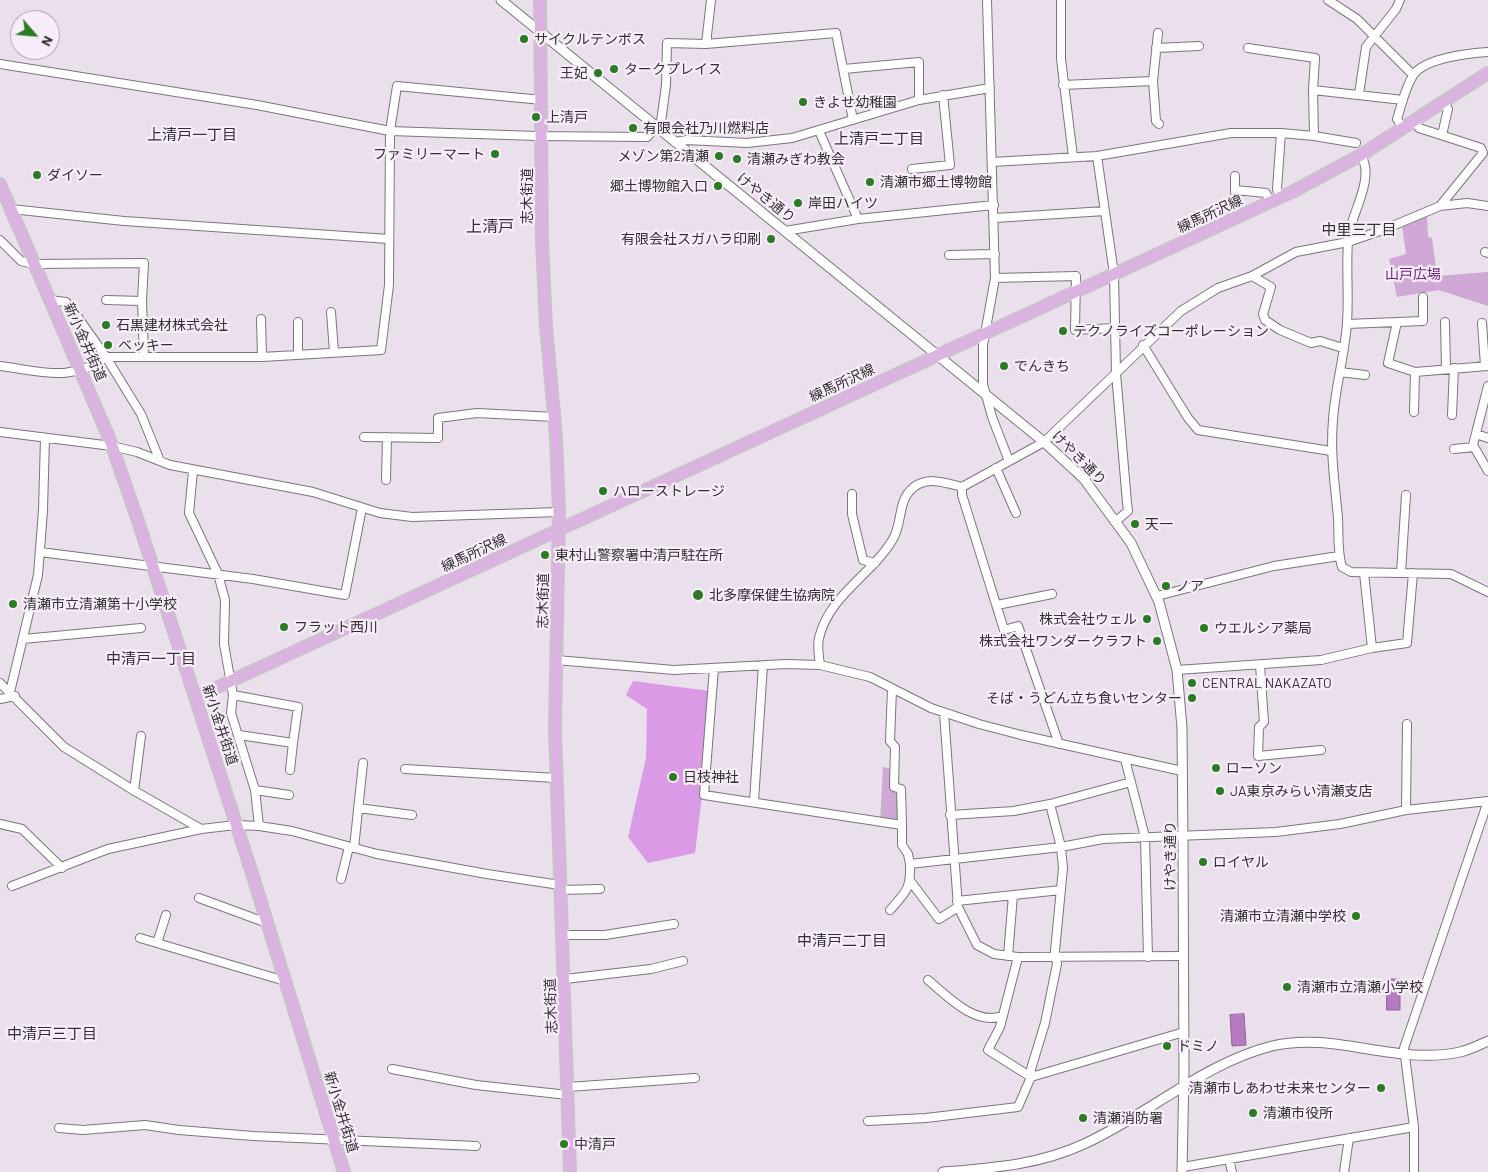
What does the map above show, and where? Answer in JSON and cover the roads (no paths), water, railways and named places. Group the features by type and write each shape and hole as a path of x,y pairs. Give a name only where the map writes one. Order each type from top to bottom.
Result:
{"main road":[{"name":"志木街道","path":"540,0 544,285 555,417 559,512 556,778 565,979 570,1172"},
{"name":"練馬所沢線","path":"196,697 1325,176 1488,73"},
{"name":"新小金井街道","path":"0,184 33,264 82,370 112,446 196,697 344,1172"}],"street":[{"name":"けやき通り","path":"500,0 1044,442 1084,479 1116,521 1145,569 1169,631 1177,670 1182,718 1184,956 1182,1170"},
{"path":"706,44 711,0"},
{"path":"987,0 995,218 995,278 985,333 983,379 986,394 1009,461"},
{"path":"1061,0 1060,34 1063,85 1073,157"},
{"path":"1328,0 1356,19 1414,75"},
{"path":"1359,94 1366,47 1372,36 1396,9 1400,0"},
{"path":"0,64 257,105 390,131 646,137 658,128 663,115 667,43 706,44 836,33 853,120"},
{"path":"1158,33 1153,81 1156,121 1159,124"},
{"path":"1156,48 1199,46"},
{"path":"1248,48 1315,58 1314,136"},
{"path":"1403,128 1398,119 1403,100 1414,75 1418,71 1444,58 1464,53 1488,52"},
{"path":"844,70 919,62 920,100"},
{"path":"1063,85 1153,81"},
{"path":"0,366 68,375 97,364 106,357 262,358 381,350 389,284 390,131 397,86 542,100"},
{"path":"675,142 687,140 747,143 792,138 920,100 990,88"},
{"path":"1314,90 1403,100"},
{"path":"912,170 950,165 943,96"},
{"path":"1442,135 1448,109 1443,102"},
{"path":"1414,121 1419,128 1482,148 1484,153 1440,206"},
{"path":"819,131 858,219"},
{"path":"992,162 1097,156 1230,133 1281,133 1356,143"},
{"path":"1275,200 1281,133"},
{"path":"1361,155 1366,163 1360,198 1351,222 1348,242 1347,324 1333,418 1331,451 1338,520 1338,556 1342,567 1351,572 1451,574 1488,592"},
{"path":"1097,156 1114,274 1116,373 1128,512 1116,521"},
{"path":"1234,176 1236,202"},
{"path":"1235,190 1266,193 1275,200"},
{"path":"820,665 818,640 824,624 842,594 875,563 896,533 900,507 908,493 915,486 933,480 962,487 1044,442 1143,345 1181,311 1218,288 1252,276 1296,252 1348,242 1383,230 1440,206 1467,203 1488,206"},
{"path":"784,231 858,219 994,205"},
{"path":"11,209 124,221 389,239"},
{"path":"995,218 1105,211"},
{"path":"0,240 21,261 33,264 144,263 142,301 144,356"},
{"path":"949,255 995,254"},
{"path":"995,278 1076,276 1075,330 1116,328"},
{"path":"1252,276 1271,287 1263,314 1266,320 1280,330 1311,343 1320,341 1343,348"},
{"path":"1347,324 1423,321 1423,297"},
{"path":"50,300 66,302 106,357 142,414 160,461"},
{"path":"106,300 142,301"},
{"path":"332,312 334,352"},
{"path":"262,319 262,358"},
{"path":"298,322 298,355"},
{"path":"1396,322 1388,363 1415,372 1487,366 1482,323"},
{"path":"1445,322 1450,368 1452,415"},
{"path":"1143,345 1188,418 1198,430 1331,451"},
{"path":"1340,372 1365,376"},
{"path":"1414,412 1415,372"},
{"path":"1488,386 1474,447 1488,471"},
{"path":"364,437 438,438 438,418 477,412 555,417"},
{"path":"0,432 112,446 193,471 314,492 380,513 412,517 559,512"},
{"path":"1476,434 1488,438"},
{"path":"386,480 387,437"},
{"path":"12,694 38,575 45,438"},
{"path":"1454,449 1474,447"},
{"path":"996,468 1016,513"},
{"path":"193,471 190,513 218,574 225,600 224,644 234,695 231,713 255,790 259,826"},
{"path":"962,487 962,495 1004,630 1018,626 1059,744"},
{"path":"852,494 852,514 863,560 875,563"},
{"path":"1401,573 1406,495"},
{"path":"40,552 218,574 345,595 362,508"},
{"path":"1157,596 1274,566 1338,556"},
{"path":"1364,572 1372,648"},
{"path":"1177,670 1321,660 1372,648 1407,643 1412,573"},
{"path":"997,605 1052,594"},
{"path":"23,639 141,628"},
{"path":"556,660 674,670 763,665 820,665 870,677 944,713 1059,744 1182,771"},
{"path":"754,801 763,665"},
{"path":"1260,665 1264,722 1259,727 1258,756 1321,750"},
{"path":"714,668 704,795 754,801 902,825"},
{"path":"0,683 64,747 134,791 201,829"},
{"path":"890,910 909,888 911,882 908,854 902,846 901,789 894,788 895,747 890,741 892,689"},
{"path":"0,700 12,694"},
{"path":"234,695 298,707 290,770"},
{"path":"944,713 957,904 977,945 994,954 1018,957 1184,956"},
{"path":"1406,810 1407,724"},
{"path":"239,735 293,743"},
{"path":"134,791 141,736"},
{"path":"1125,759 1145,837 1148,957"},
{"path":"341,879 352,847 363,763"},
{"path":"405,769 556,778"},
{"path":"950,815 1014,811 1050,804 1131,782"},
{"path":"255,790 290,796"},
{"path":"910,864 1061,847 1103,839 1183,834 1276,832 1340,824 1406,810 1488,801 1431,971 1405,1041 1404,1053 1414,1127 1414,1172"},
{"path":"868,1121 926,1118 1018,1107 1031,1077 1031,1069 1045,1023 1045,1011 1057,964 1063,868 1061,847 1050,804"},
{"path":"358,808 412,814"},
{"path":"0,824 22,828 62,868"},
{"path":"12,886 108,849 201,829 236,825 292,831 352,847 486,874 560,887 600,889"},
{"path":"911,882 940,919 957,904 1061,890"},
{"path":"1008,956 1013,895"},
{"path":"200,898 267,923"},
{"path":"157,943 166,915"},
{"path":"563,935 606,935 674,924"},
{"path":"140,938 285,981"},
{"path":"1018,957 1000,1027 988,1050 1031,1077 1184,1032"},
{"path":"649,961 650,969"},
{"path":"565,979 650,969 683,961"},
{"path":"610,965 611,974"},
{"path":"928,980 965,1011 996,1018 1002,1016"},
{"path":"943,1172 1006,1167 1065,1152 1099,1137 1236,1060 1282,1044 1315,1042 1404,1053 1449,1054 1462,1052 1488,1041"},
{"path":"392,1069 476,1085 568,1091 695,1078"},
{"path":"58,1128 83,1130 145,1125 179,1130 244,1135 476,1146"},
{"path":"1182,1170 1229,1158 1414,1127"},
{"path":"1344,1172 1349,1138"},
{"path":"1229,1158 1232,1172"}],"place":[{"name":"サイクルテンボス","path":"524,39"},
{"name":"タークプレイス","path":"614,69"},
{"name":"王妃","path":"598,73"},
{"name":"きよせ幼稚園","path":"803,102"},
{"name":"上清戸","path":"536,117"},
{"name":"有限会社乃川燃料店","path":"633,128"},
{"name":"ファミリーマート","path":"495,154"},
{"name":"メゾン第2清瀬","path":"719,156"},
{"name":"清瀬みぎわ教会","path":"737,159"},
{"name":"ダイソー","path":"37,175"},
{"name":"清瀬市郷土博物館","path":"870,182"},
{"name":"郷土博物館入口","path":"718,186"},
{"name":"岸田ハイツ","path":"798,203"},
{"name":"有限会社スガハラ印刷","path":"771,239"},
{"name":"石黒建材株式会社","path":"106,325"},
{"name":"テクノライズコーポレーション","path":"1063,331"},
{"name":"ベッキー","path":"108,345"},
{"name":"でんきち","path":"1004,366"},
{"name":"ハローストレージ","path":"603,491"},
{"name":"天一","path":"1135,524"},
{"name":"東村山警察署中清戸駐在所","path":"545,555"},
{"name":"ノア","path":"1166,586"},
{"name":"北多摩保健生協病院","path":"698,595"},
{"name":"清瀬市立清瀬第十小学校","path":"13,604"},
{"name":"株式会社ウェル","path":"1147,619"},
{"name":"フラット西川","path":"284,627"},
{"name":"ウエルシア薬局","path":"1204,628"},
{"name":"株式会社ワンダークラフト","path":"1157,641"},
{"name":"CENTRAL NAKAZATO","path":"1192,683"},
{"name":"そば・うどん立ち食いセンター","path":"1192,698"},
{"name":"ローソン","path":"1216,768"},
{"name":"日枝神社","path":"673,777"},
{"name":"JA東京みらい清瀬支店","path":"1220,791"},
{"name":"ロイヤル","path":"1203,862"},
{"name":"清瀬市立清瀬中学校","path":"1356,916"},
{"name":"清瀬市立清瀬小学校","path":"1287,987"},
{"name":"ドミノ","path":"1167,1046"},
{"name":"清瀬市しあわせ未来センター","path":"1381,1088"},
{"name":"清瀬市役所","path":"1253,1113"},
{"name":"清瀬消防署","path":"1083,1118"},
{"name":"中清戸","path":"564,1144"}],"district":[{"name":"上清戸一丁目","path":"192,135"},
{"name":"上清戸二丁目","path":"879,139"},
{"name":"上清戸","path":"490,227"},
{"name":"中里三丁目","path":"1359,230"},
{"name":"中清戸一丁目","path":"151,659"},
{"name":"中清戸二丁目","path":"842,941"},
{"name":"中清戸三丁目","path":"52,1034"}],"park label":[{"name":"山戸広場","path":"1413,274"}]}
